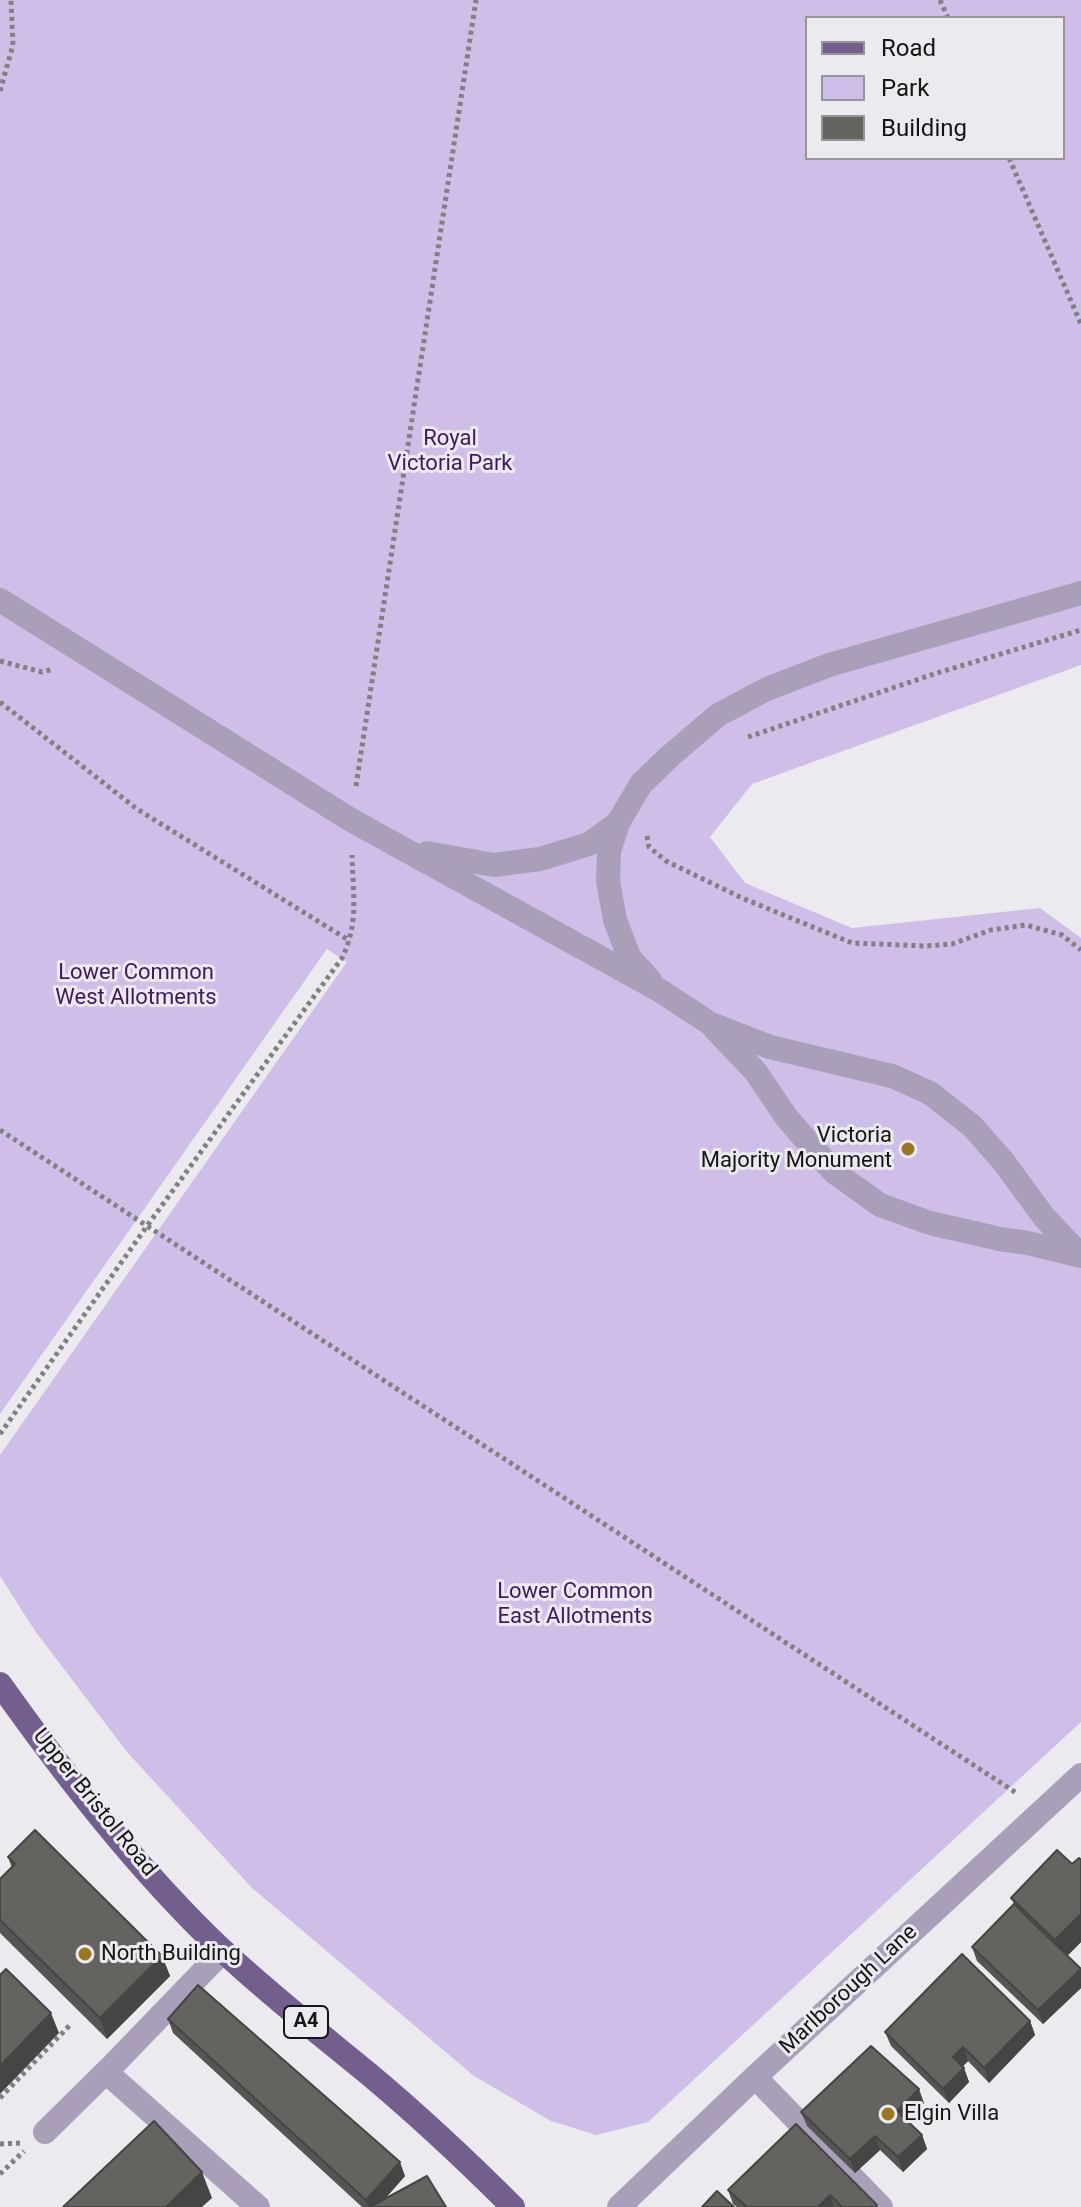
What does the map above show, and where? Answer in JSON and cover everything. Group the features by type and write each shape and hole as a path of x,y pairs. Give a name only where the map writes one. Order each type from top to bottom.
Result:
{"main road":[{"name":"Upper Bristol Road","path":"3,1696 108,1828 185,1913 223,1951 467,2161 513,2207"}],"street":[{"path":"659,990 629,957 615,920 608,881 609,851 618,823 641,784 670,756 718,715 767,689 829,665 1081,593"},
{"path":"0,600 351,820 659,990 711,1024 770,1047 892,1076 930,1093 972,1126 1003,1161 1044,1217 1081,1256"},
{"path":"396,845 446,858 494,865 540,859 589,844 618,823"},
{"path":"711,1024 755,1071 787,1118 834,1172 880,1205 930,1223 1081,1256"},
{"name":"Marlborough Lane","path":"619,2207 1081,1775"},
{"path":"45,2132 223,1951"},
{"path":"106,2072 258,2207"},
{"path":"755,2077 881,2207"}],"path":[{"path":"0,91 13,45 11,0"},
{"path":"0,1434 342,958 350,941 354,924 351,820 476,0"},
{"path":"1010,160 1081,324"},
{"path":"739,740 937,673 1081,630"},
{"path":"0,702 137,809 350,941"},
{"path":"646,829 649,847 666,861 742,898 852,943 952,944 991,930 1026,925 1062,935 1081,950"},
{"path":"0,1130 1042,1810"},
{"path":"0,2098 71,2024"}],"green space":[{"path":"0,0 1081,0 1081,665 752,784 710,837 745,883 852,928 1040,908 1081,938 1081,1722 648,2122 596,2135 551,2121 474,2076 251,1887 127,1752 35,1631 0,1576 0,1455 347,962 327,949 0,1414"}],"building":[{"name":"North Building","path":"35,1830 162,1956 100,2018 0,1920 0,1879 15,1864 8,1857"},
{"path":"1057,1850 1072,1864 1079,1858 1081,1860 1081,1914 1055,1940 1011,1898"},
{"path":"1014,1904 1081,1969 1038,2010 972,1947"},
{"path":"962,1954 1030,2021 984,2068 963,2047 953,2057 964,2068 943,2089 885,2032"},
{"path":"6,1969 51,2013 0,2066 0,1975"},
{"path":"198,1985 400,2162 366,2200 168,2019"},
{"path":"871,2046 919,2089 897,2111 922,2135 898,2157 875,2136 850,2159 801,2112"},
{"path":"154,2121 202,2172 166,2207 63,2207"},
{"path":"796,2124 877,2205 875,2207 842,2207 830,2195 818,2207 747,2207 728,2190"},
{"path":"427,2176 446,2207 370,2207"},
{"path":"717,2191 734,2207 702,2207"}],"place":[{"name":"Victoria Majority Monument","path":"908,1149"},
{"name":"North Building","path":"85,1954"},
{"name":"Elgin Villa","path":"888,2114"}],"park label":[{"name":"Royal Victoria Park","path":"450,452"},
{"name":"Lower Common West Allotments","path":"136,986"},
{"name":"Lower Common East Allotments","path":"575,1604"}]}
